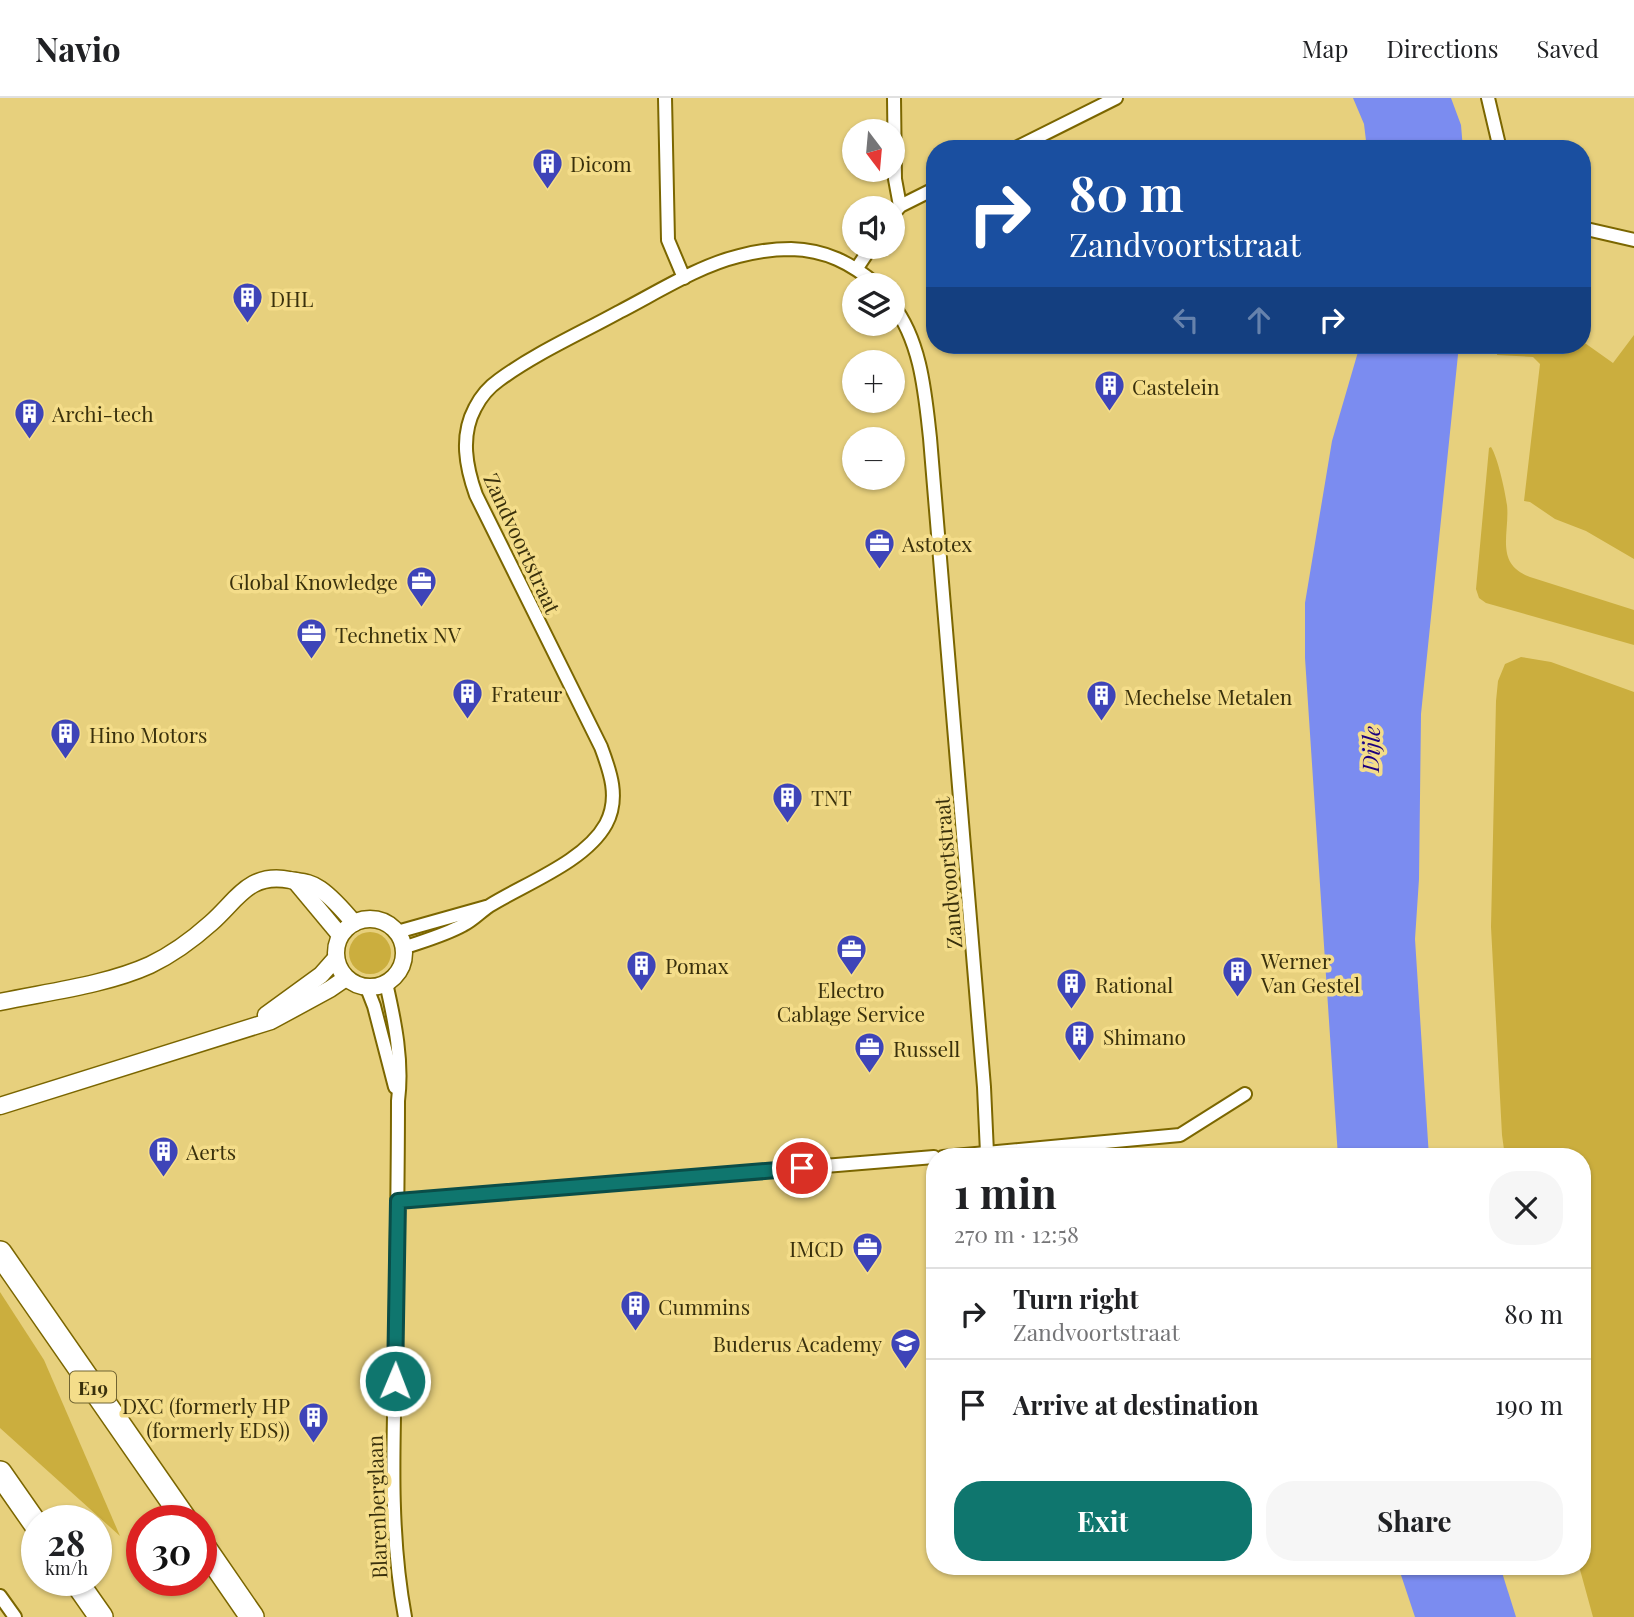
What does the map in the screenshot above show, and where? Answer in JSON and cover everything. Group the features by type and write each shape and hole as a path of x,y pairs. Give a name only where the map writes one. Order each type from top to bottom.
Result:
{"highway":[{"name":"E19","path":"0,1252 175,1505"},
{"path":"0,1473 23,1505"},
{"path":"217,1566 252,1617"},
{"path":"86,1596 101,1617"}],"street":[{"path":"665,98 668,240 684,278"},
{"path":"894,98 896,196"},
{"path":"1032,140 1116,98"},
{"path":"1488,98 1498,140"},
{"path":"905,206 926,194"},
{"path":"1591,230 1634,240"},
{"name":"Zandvoortstraat","path":"400,940 465,911 490,906 552,872 592,841 606,823 613,802 612,776 601,747 476,495 467,468 468,422 484,394 512,371 684,278 738,256 790,249 823,253 863,273"},
{"path":"857,268 863,259"},
{"name":"Zandvoortstraat","path":"905,326 917,356 930,438 983,1074 987,1148"},
{"path":"0,1002 103,980 145,967 169,956 214,921 239,894 256,882 269,878 307,881 321,890 354,923"},
{"path":"295,881 341,935"},
{"path":"373,919 390,926 400,940 400,968 386,983 366,988 345,978 336,958 336,946 341,935 354,923 373,919"},
{"path":"240,1031 321,975 336,958"},
{"path":"0,1106 271,1021 345,978"},
{"name":"Blarenberglaan","path":"386,983 396,1032 401,1077 398,1101 393,1458 401,1596 405,1617"},
{"name":"Blarenberglaan","path":"366,988 374,1006 398,1101"},
{"path":"1041,1148 1180,1135 1245,1094"},
{"path":"398,1201 926,1158"},
{"path":"0,1596 15,1617"}],"shaded area":[{"path":"1634,335 1634,559 1586,531 1555,519 1530,502 1524,501 1540,364 1533,357 1497,355 1591,354 1591,347 1613,363"},
{"path":"1491,447 1499,466 1506,499 1506,547 1512,564 1530,577 1634,610 1634,645 1486,603 1479,598 1476,589"},
{"path":"1521,657 1551,662 1634,692 1634,1617 1593,1617 1581,1575 1591,1575 1591,1148 1504,1148 1502,1135 1491,927 1496,701 1498,681 1505,664"},
{"path":"370,932 385,938 391,953 385,968 370,974 355,968 349,953 355,938"},
{"path":"0,1292 44,1360 107,1505 86,1505 0,1428"},
{"path":"112,1517 120,1536 112,1529"}],"water":[{"path":"1353,98 1451,98 1461,125 1462,140 1366,140 1364,124"},
{"name":"Dijle","path":"1357,354 1458,354 1421,714 1419,879 1415,939 1428,1148 1337,1148 1305,658 1305,603 1332,441"},
{"path":"1401,1575 1503,1575 1516,1617 1415,1617"}],"place":[{"name":"Dicom","path":"547,190"},
{"name":"DHL","path":"247,325"},
{"name":"Castelein","path":"1109,413"},
{"name":"Archi-tech","path":"29,440"},
{"name":"Astotex","path":"879,570"},
{"name":"Global Knowledge","path":"421,608"},
{"name":"Technetix NV","path":"312,661"},
{"name":"Frateur","path":"468,720"},
{"name":"Mechelse Metalen","path":"1101,723"},
{"name":"Hino Motors","path":"66,761"},
{"name":"TNT","path":"788,824"},
{"name":"Electro Cablage Service","path":"851,976"},
{"name":"Pomax","path":"642,992"},
{"name":"Werner Van Gestel","path":"1238,999"},
{"name":"Rational","path":"1072,1011"},
{"name":"Shimano","path":"1080,1063"},
{"name":"Russell","path":"870,1075"},
{"name":"Aerts","path":"163,1178"},
{"name":"IMCD","path":"867,1275"},
{"name":"Cummins","path":"635,1333"},
{"name":"Buderus Academy","path":"905,1370"},
{"name":"DXC (formerly HP (formerly EDS))","path":"313,1444"}],"route":[{"path":"395,1381 398,1201 802,1168"}]}
